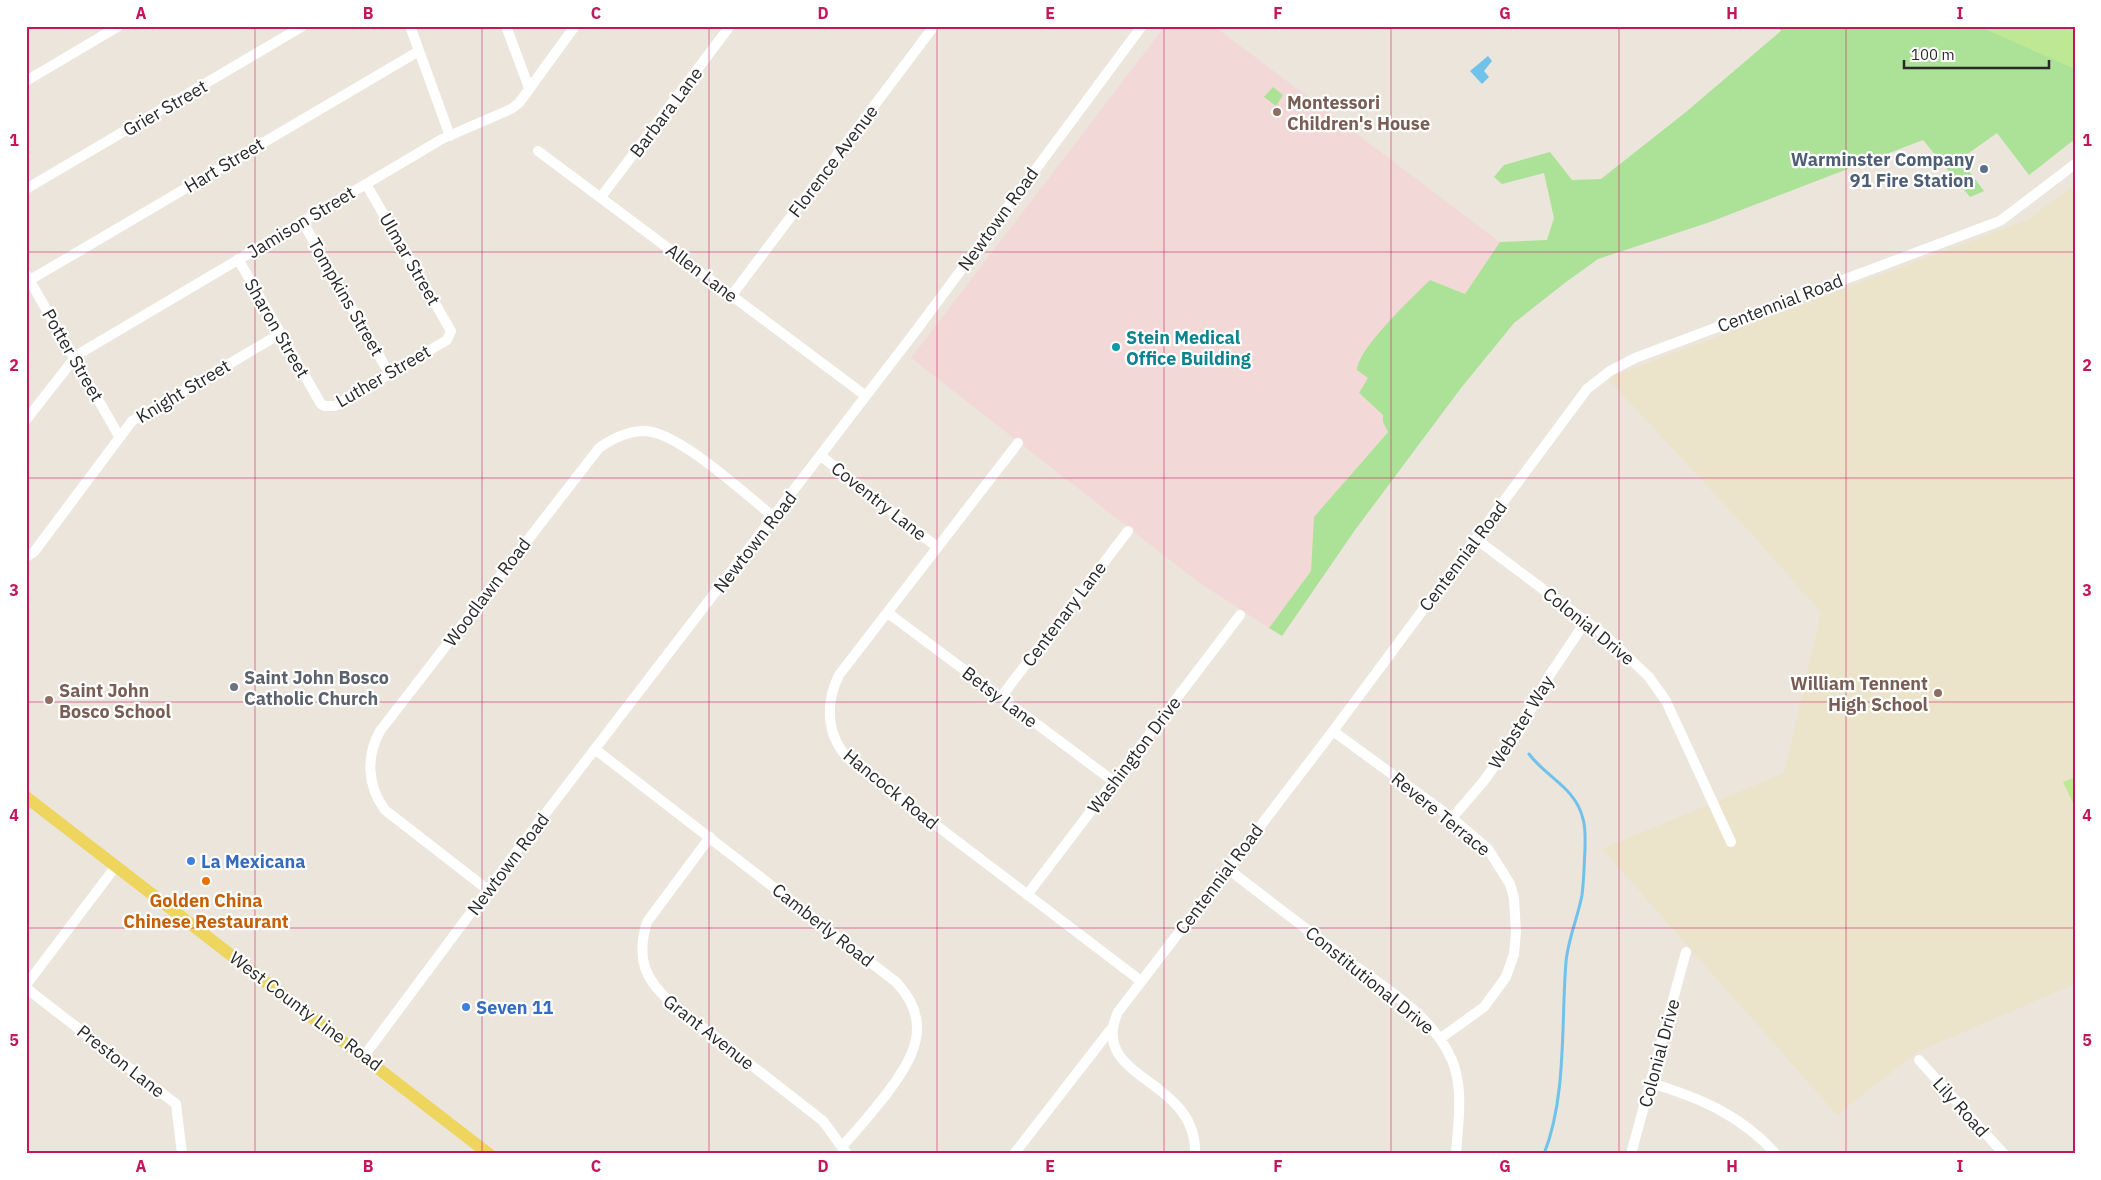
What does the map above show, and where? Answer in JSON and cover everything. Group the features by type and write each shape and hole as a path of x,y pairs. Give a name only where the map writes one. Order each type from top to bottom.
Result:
{"main road":[{"name":"West County Line Road","path":"26,797 489,1154"}],"street":[{"path":"26,81 119,26"},
{"name":"Grier Street","path":"26,189 304,26"},
{"path":"410,26 450,136"},
{"path":"506,26 529,88"},
{"name":"Jamison Street","path":"26,420 74,357 302,221 450,136 511,110 575,26"},
{"name":"Barbara Lane","path":"601,197 730,26"},
{"name":"Florence Avenue","path":"732,295 934,26"},
{"name":"Newtown Road","path":"364,1056 488,890 821,456 1142,26"},
{"name":"Hart Street","path":"28,277 419,51"},
{"name":"Allen Lane","path":"538,150 866,396"},
{"name":"Centennial Road","path":"1014,1154 1111,1029 1118,1012 1141,981 1334,731 1588,389 1610,371 1644,355 2000,220 2075,164"},
{"name":"Ulmar Street","path":"366,184 450,326 450,335"},
{"name":"Tompkins Street","path":"302,221 389,373"},
{"name":"Sharon Street","path":"238,259 317,396"},
{"name":"Potter Street","path":"28,277 119,436"},
{"name":"Knight Street","path":"26,557 34,552 128,425 140,416 280,334"},
{"name":"Luther Street","path":"317,396 325,406 335,406 447,340 450,335"},
{"name":"Woodlawn Road","path":"488,890 384,810 374,791 369,765 370,754 380,731 517,552 599,448 609,441 633,432 646,431 669,438 774,517"},
{"name":"Hancock Road","path":"1018,443 937,546 840,675 833,687 829,715 838,745 850,759 1141,981"},
{"name":"Coventry Lane","path":"821,456 937,546"},
{"name":"Centenary Lane","path":"1001,697 1128,531"},
{"name":"Colonial Drive","path":"1476,540 1623,650 1655,685 1666,701 1731,842"},
{"name":"Betsy Lane","path":"888,613 1112,781"},
{"name":"Washington Drive","path":"1027,895 1240,615"},
{"name":"Webster Way","path":"1452,818 1483,782 1519,732 1549,676 1586,621"},
{"name":"Revere Terrace","path":"1334,731 1452,818 1488,849 1506,874 1514,898 1516,932 1510,968 1499,988 1484,1007 1441,1038"},
{"name":"Camberly Road","path":"596,750 896,982 908,998 917,1030 913,1054 902,1073 845,1150"},
{"name":"Grant Avenue","path":"710,837 647,922 641,954 647,975 662,995 823,1121 845,1150"},
{"path":"26,987 116,866"},
{"name":"Constitutional Drive","path":"1228,869 1409,1007 1432,1027 1441,1038 1452,1060 1459,1091 1456,1154"},
{"name":"Colonial Drive","path":"1631,1154 1686,952"},
{"name":"Preston Lane","path":"26,987 176,1104 182,1154"},
{"path":"1111,1029 1113,1046 1124,1062 1173,1100 1189,1120 1193,1133 1195,1154"},
{"name":"Lily Road","path":"1919,1060 2004,1154"},
{"path":"1651,1083 1689,1094 1725,1111 1762,1139 1776,1154"}],"shaded area":[{"path":"1165,26 1214,26 1500,242 1465,294 1430,280 1396,315 1358,360 1369,378 1359,394 1383,415 1383,422 1388,431 1314,517 1311,571 1269,628 1198,582 911,358"},
{"name":"William Tennent High School","path":"2075,184 2075,984 1917,1052 1837,1115 1602,849 1784,773 1821,613 1749,531 1607,378 2027,220"}],"green space":[{"path":"1778,26 2075,26 2075,139 2029,175 1997,133 1966,155 1973,168 1969,171 1984,191 1970,197 1923,140 1710,222 1598,259 1514,323 1461,388 1355,530 1282,636 1269,628 1311,571 1314,517 1388,432 1383,422 1383,415 1359,393 1368,378 1357,370 1360,360 1376,336 1430,280 1465,294 1500,242 1547,240 1554,218 1544,173 1502,184 1494,177 1504,165 1550,152 1572,180 1601,179 1686,112 1781,31"},
{"path":"1978,26 2075,26 2075,69"},
{"path":"1273,87 1283,95 1276,106 1264,97"},
{"path":"2075,777 2075,807 2063,782"}],"water":[{"path":"1488,56 1492,61 1484,71 1489,77 1482,84 1470,71"}],"waterway":[{"path":"1529,754 1574,799 1585,827 1582,895 1566,962 1560,1084 1551,1132 1544,1154"}],"place":[{"name":"Montessori Children's House","path":"1277,112"},
{"name":"Warminster Company 91 Fire Station","path":"1984,169"},
{"name":"Stein Medical Office Building","path":"1116,347"},
{"name":"Saint John Bosco Catholic Church","path":"234,687"},
{"name":"William Tennent High School","path":"1938,693"},
{"name":"Saint John Bosco School","path":"49,700"},
{"name":"La Mexicana","path":"191,861"},
{"name":"Golden China Chinese Restaurant","path":"206,881"},
{"name":"Seven 11","path":"466,1007"}]}
